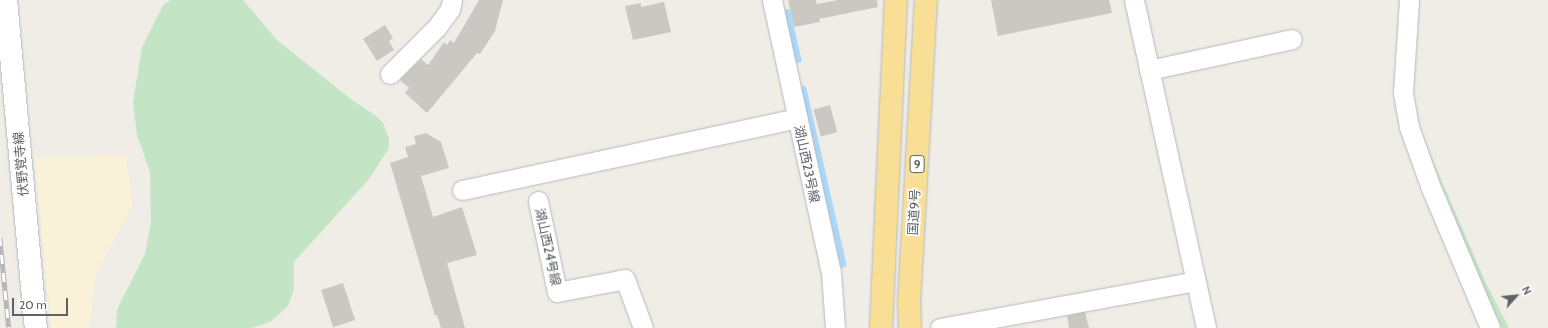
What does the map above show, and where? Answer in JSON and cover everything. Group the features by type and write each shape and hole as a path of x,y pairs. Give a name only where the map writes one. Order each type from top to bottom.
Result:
{"highway":[{"path":"881,328 896,0"},
{"name":"国道9号","path":"910,328 909,304 926,0"}],"main road":[{"name":"伏野覚寺線","path":"6,0 36,328"}],"street":[{"path":"390,74 437,27 450,9 452,0"},
{"name":"湖山西23号線","path":"772,0 830,272 835,328"},
{"path":"1134,0 1206,328"},
{"path":"1409,0 1402,92 1409,127 1431,188 1490,328"},
{"path":"1149,70 1292,39"},
{"path":"462,190 797,118"},
{"name":"湖山西24号線","path":"538,201 557,292 625,279 643,328"},
{"path":"940,328 1196,281"}],"green space":[{"path":"171,0 243,0 277,40 352,100 375,115 383,123 389,139 389,148 369,179 294,262 294,289 288,306 270,322 251,328 116,328 117,309 145,254 151,223 150,172 137,135 133,103 142,47 163,5"},
{"path":"1418,126 1486,283 1509,328 1502,328 1482,285"}],"sand":[{"path":"126,155 132,207 96,274 89,328 51,328 35,158"}],"building":[{"path":"479,0 503,0 495,31 480,54 477,53 427,113 405,93 409,88 400,80 421,59 428,65 444,42 447,45 450,40 454,43"},
{"path":"788,0 816,0 817,4 838,0 877,0 878,7 819,19 820,22 794,27"},
{"path":"991,0 1109,0 1112,13 998,36"},
{"path":"664,2 671,32 633,40 625,6 641,3 641,7"},
{"path":"385,25 393,38 389,41 394,50 377,61 363,39"},
{"path":"830,105 837,132 821,136 814,109"},
{"path":"426,133 441,142 449,168 421,176 433,217 462,207 477,255 447,263 465,328 441,328 437,315 435,316 390,163 408,157 405,147 416,144 414,136"},
{"path":"343,283 355,320 333,327 321,290"},
{"path":"1085,312 1089,328 1069,328 1067,316"}],"waterway":[{"path":"788,12 799,60"},
{"path":"804,89 844,265"}],"railway":[{"path":"0,237 9,328"}]}
